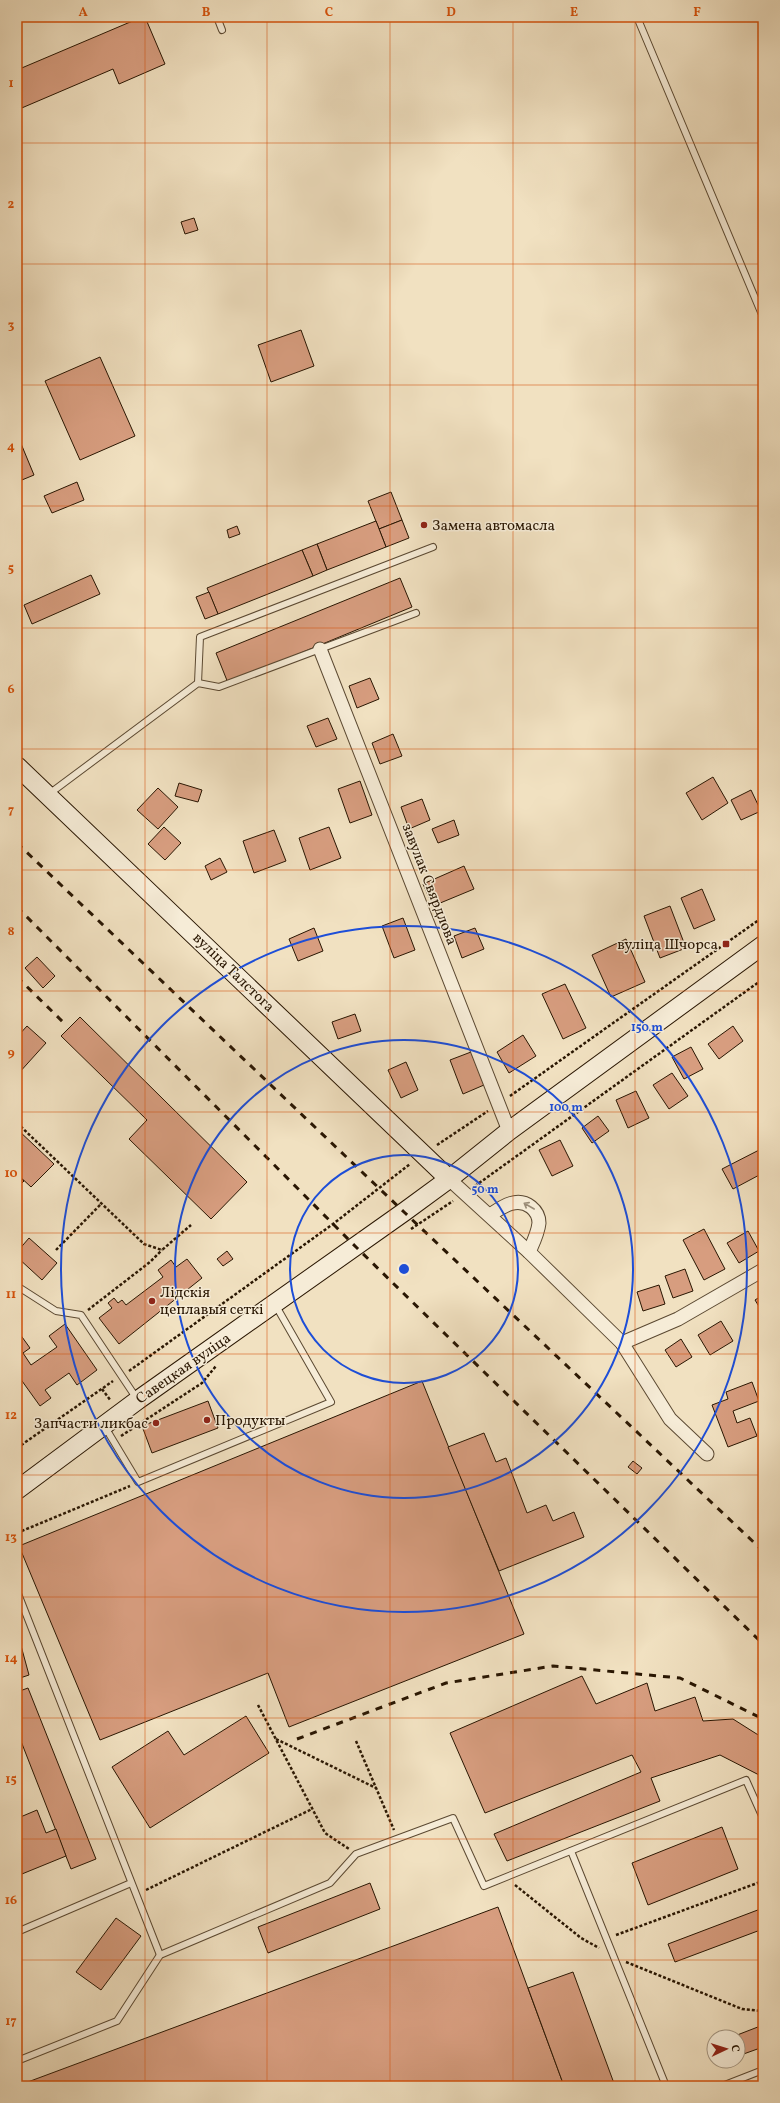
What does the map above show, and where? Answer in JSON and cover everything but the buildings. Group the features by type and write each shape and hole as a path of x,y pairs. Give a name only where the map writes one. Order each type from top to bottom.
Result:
{"main road":[{"name":"вуліца Талстога","path":"17,766 450,1179"},
{"name":"Савецкая вуліца","path":"17,1490 138,1400 450,1179 509,1131 763,945"}],"street":[{"name":"завулак Свярдлова","path":"320,649 509,1131"},
{"path":"450,1179 529,1252 622,1343 670,1419 707,1454"},
{"path":"490,1215 504,1206 517,1202 527,1203 536,1211 539,1222 529,1252"},
{"path":"622,1343 678,1318 763,1270"}],"lane":[{"path":"217,17 222,30"},
{"path":"637,17 763,318"},
{"path":"198,683 200,637 433,547"},
{"path":"48,794 198,683 219,687 416,613"},
{"path":"17,1286 56,1311 81,1315 138,1400"},
{"path":"104,1426 138,1482 331,1402 275,1304"},
{"path":"17,1591 160,1955"},
{"path":"17,2061 117,2021 160,1955 330,1883 356,1854 453,1818 484,1886 746,1780 763,1818"},
{"path":"570,1851 666,2086"},
{"path":"17,1932 132,1883"},
{"path":"722,2086 763,2070"}],"path":[{"path":"17,1448 122,1376 333,1224 423,1154 498,1104 763,917"},
{"path":"17,1123 144,1244 162,1250"},
{"path":"56,1250 101,1204"},
{"path":"81,1315 150,1262 191,1225"},
{"path":"17,1533 138,1482"},
{"path":"258,1704 325,1833 356,1854"},
{"path":"276,1739 376,1788"},
{"path":"356,1740 397,1838"},
{"path":"136,1895 312,1809"},
{"path":"505,1878 581,1938 613,1957 742,2009 763,2011"},
{"path":"606,1938 763,1881"}],"railway":[{"path":"17,843 404,1212 763,1551"},
{"path":"17,907 356,1247 763,1644"},
{"path":"17,977 63,1022"},
{"path":"297,1739 446,1683 553,1666 680,1678 763,1719"}],"place":[{"name":"Замена автомасла","path":"424,525"},
{"name":"вуліца Шчорса","path":"726,944"},
{"name":"Лідскія цеплавыя сеткі","path":"152,1301"},
{"name":"Продукты","path":"207,1420"},
{"name":"Запчасти ликбас","path":"156,1423"}]}
